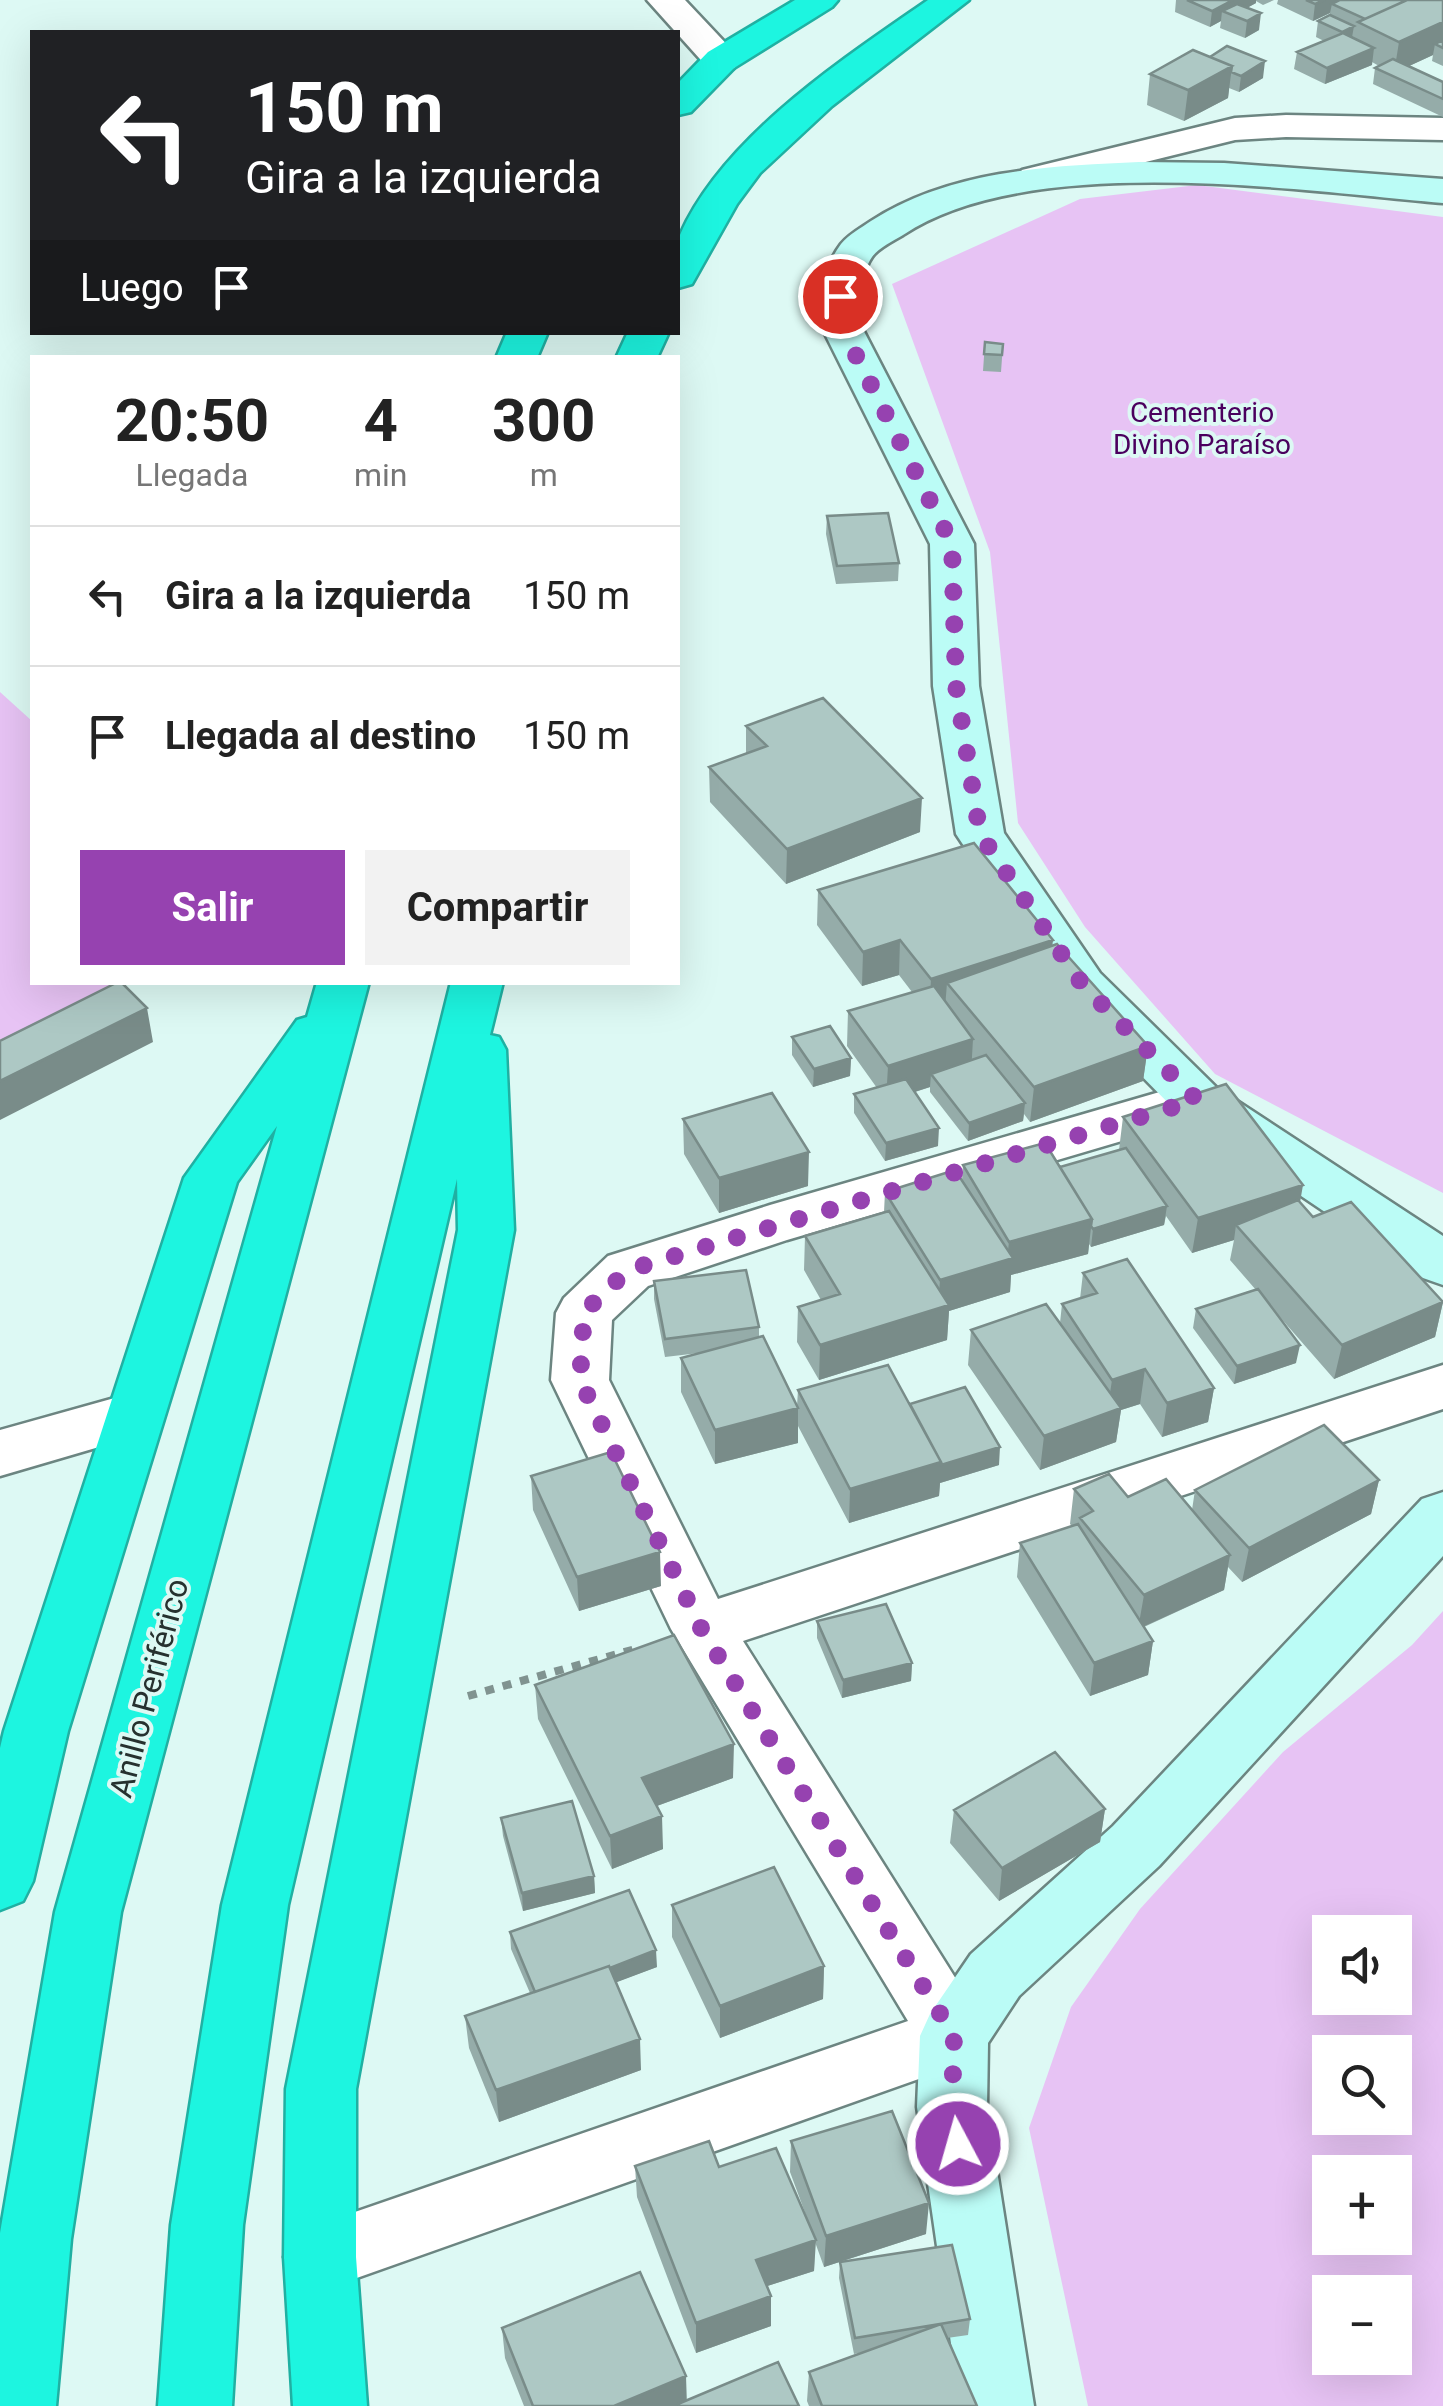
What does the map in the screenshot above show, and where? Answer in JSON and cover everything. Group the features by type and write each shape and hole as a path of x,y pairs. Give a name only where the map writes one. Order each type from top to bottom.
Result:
{"highway":[{"path":"680,102 720,60 820,0"},
{"path":"680,272 694,244 746,167 855,66 951,0"},
{"path":"196,2406 207,2225 255,1905 476,985"},
{"path":"330,2406 320,2257 321,2089 486,1230 477,985"},
{"path":"0,1881 36,1732 210,1178 340,992"},
{"name":"Anillo Periférico","path":"19,2406 35,2239 88,1912 340,992"}],"street":[{"path":"665,0 720,60"},
{"path":"1443,129 1286,126 1235,130 968,192 894,220 858,247 845,276 836,316 952,544 956,686 980,834 1082,984 1197,1100 1443,1264"},
{"path":"1036,178 1255,174 1443,191"},
{"path":"954,2036 702,1630 580,1380 584,1312 628,1270 1197,1100"},
{"path":"702,1630 1443,1386"},
{"path":"0,1453 136,1414"},
{"path":"997,2406 952,2107 954,2036 995,1975 1136,1846 1443,1516"},
{"path":"320,2257 954,2036"}],"path":[{"path":"392,1718 702,1630"}],"green space":[{"name":"Cementerio Divino Paraíso","path":"1197,185 1443,217 1443,1193 1215,1074 1085,927 1018,823 990,552 892,284 1080,199"},
{"path":"0,692 30,719 30,985 126,985 0,1047"},
{"path":"1443,1611 1443,2406 1088,2406 1029,2128 1071,2007 1140,1909 1283,1752 1412,1645"}],"building":[{"path":"1187,0 1233,0 1212,11"},
{"path":"1340,0 1407,0 1365,19 1332,4"},
{"path":"1407,0 1443,0 1443,22 1399,42 1358,22"},
{"path":"1237,4 1261,13 1247,21 1222,11"},
{"path":"1330,15 1354,26 1342,32 1318,21"},
{"path":"1343,33 1374,48 1327,68 1297,52"},
{"path":"1227,46 1265,61 1241,76 1231,72 1232,66 1210,57"},
{"path":"1193,50 1232,66 1188,90 1150,74"},
{"path":"1393,59 1443,82 1443,99 1375,68"},
{"path":"985,342 1003,344 1002,355 984,354"},
{"path":"888,513 899,563 837,566 827,516"},
{"path":"823,698 922,798 787,849 709,767 767,746 746,726"},
{"path":"974,843 1053,940 931,979 900,940 863,952 818,890"},
{"path":"1057,944 1148,1046 1034,1087 947,983"},
{"path":"112,985 124,985 147,1008 0,1081 0,1041"},
{"path":"934,986 973,1039 888,1066 848,1011"},
{"path":"830,1026 851,1058 814,1069 792,1037"},
{"path":"986,1055 1025,1103 969,1123 931,1074"},
{"path":"906,1079 939,1128 886,1143 854,1094"},
{"path":"1226,1084 1303,1185 1198,1218 1123,1117"},
{"path":"772,1093 809,1152 719,1178 683,1119"},
{"path":"1045,1143 1092,1219 1009,1242 963,1165"},
{"path":"1126,1148 1167,1206 1093,1229 1092,1219 1060,1167"},
{"path":"955,1170 1013,1258 940,1280 885,1192"},
{"path":"1298,1200 1313,1217 1351,1202 1443,1302 1342,1345 1236,1225"},
{"path":"889,1211 949,1305 820,1345 798,1307 840,1294 805,1236"},
{"path":"1127,1259 1214,1388 1167,1403 1145,1369 1112,1380 1062,1304 1097,1293 1083,1273"},
{"path":"746,1270 759,1327 665,1339 654,1281"},
{"path":"1258,1289 1300,1345 1237,1366 1196,1309"},
{"path":"1046,1304 1121,1408 1044,1436 971,1330"},
{"path":"763,1336 798,1408 715,1430 681,1358"},
{"path":"888,1365 941,1462 850,1489 798,1390"},
{"path":"965,1387 1000,1447 941,1465 910,1404"},
{"path":"1324,1425 1379,1480 1249,1548 1195,1490"},
{"path":"611,1452 660,1552 577,1577 531,1476"},
{"path":"1109,1474 1128,1497 1166,1479 1230,1555 1144,1595 1080,1518 1093,1511 1074,1489"},
{"path":"1078,1524 1153,1641 1094,1663 1020,1543"},
{"path":"886,1604 912,1663 843,1680 817,1621"},
{"path":"674,1635 734,1744 642,1778 662,1816 610,1836 535,1685"},
{"path":"1055,1752 1105,1809 1002,1868 954,1810"},
{"path":"572,1801 594,1876 522,1893 501,1818"},
{"path":"774,1867 824,1966 720,2006 672,1905"},
{"path":"629,1890 656,1950 535,1992 510,1932"},
{"path":"609,1966 640,2039 496,2090 465,2016"},
{"path":"892,2111 929,2203 826,2236 791,2141"},
{"path":"709,2141 719,2167 776,2148 816,2240 756,2260 771,2296 696,2323 635,2166"},
{"path":"952,2245 970,2319 855,2338 840,2262"},
{"path":"640,2272 686,2376 614,2406 533,2406 502,2328"},
{"path":"941,2324 977,2406 822,2406 809,2372"},
{"path":"778,2362 799,2406 678,2404"}],"route":[{"path":"840,296 836,316 952,544 956,686 980,834 1082,984 1197,1100 628,1270 584,1312 580,1380 702,1630 954,2036 952,2107 958,2144"}]}
